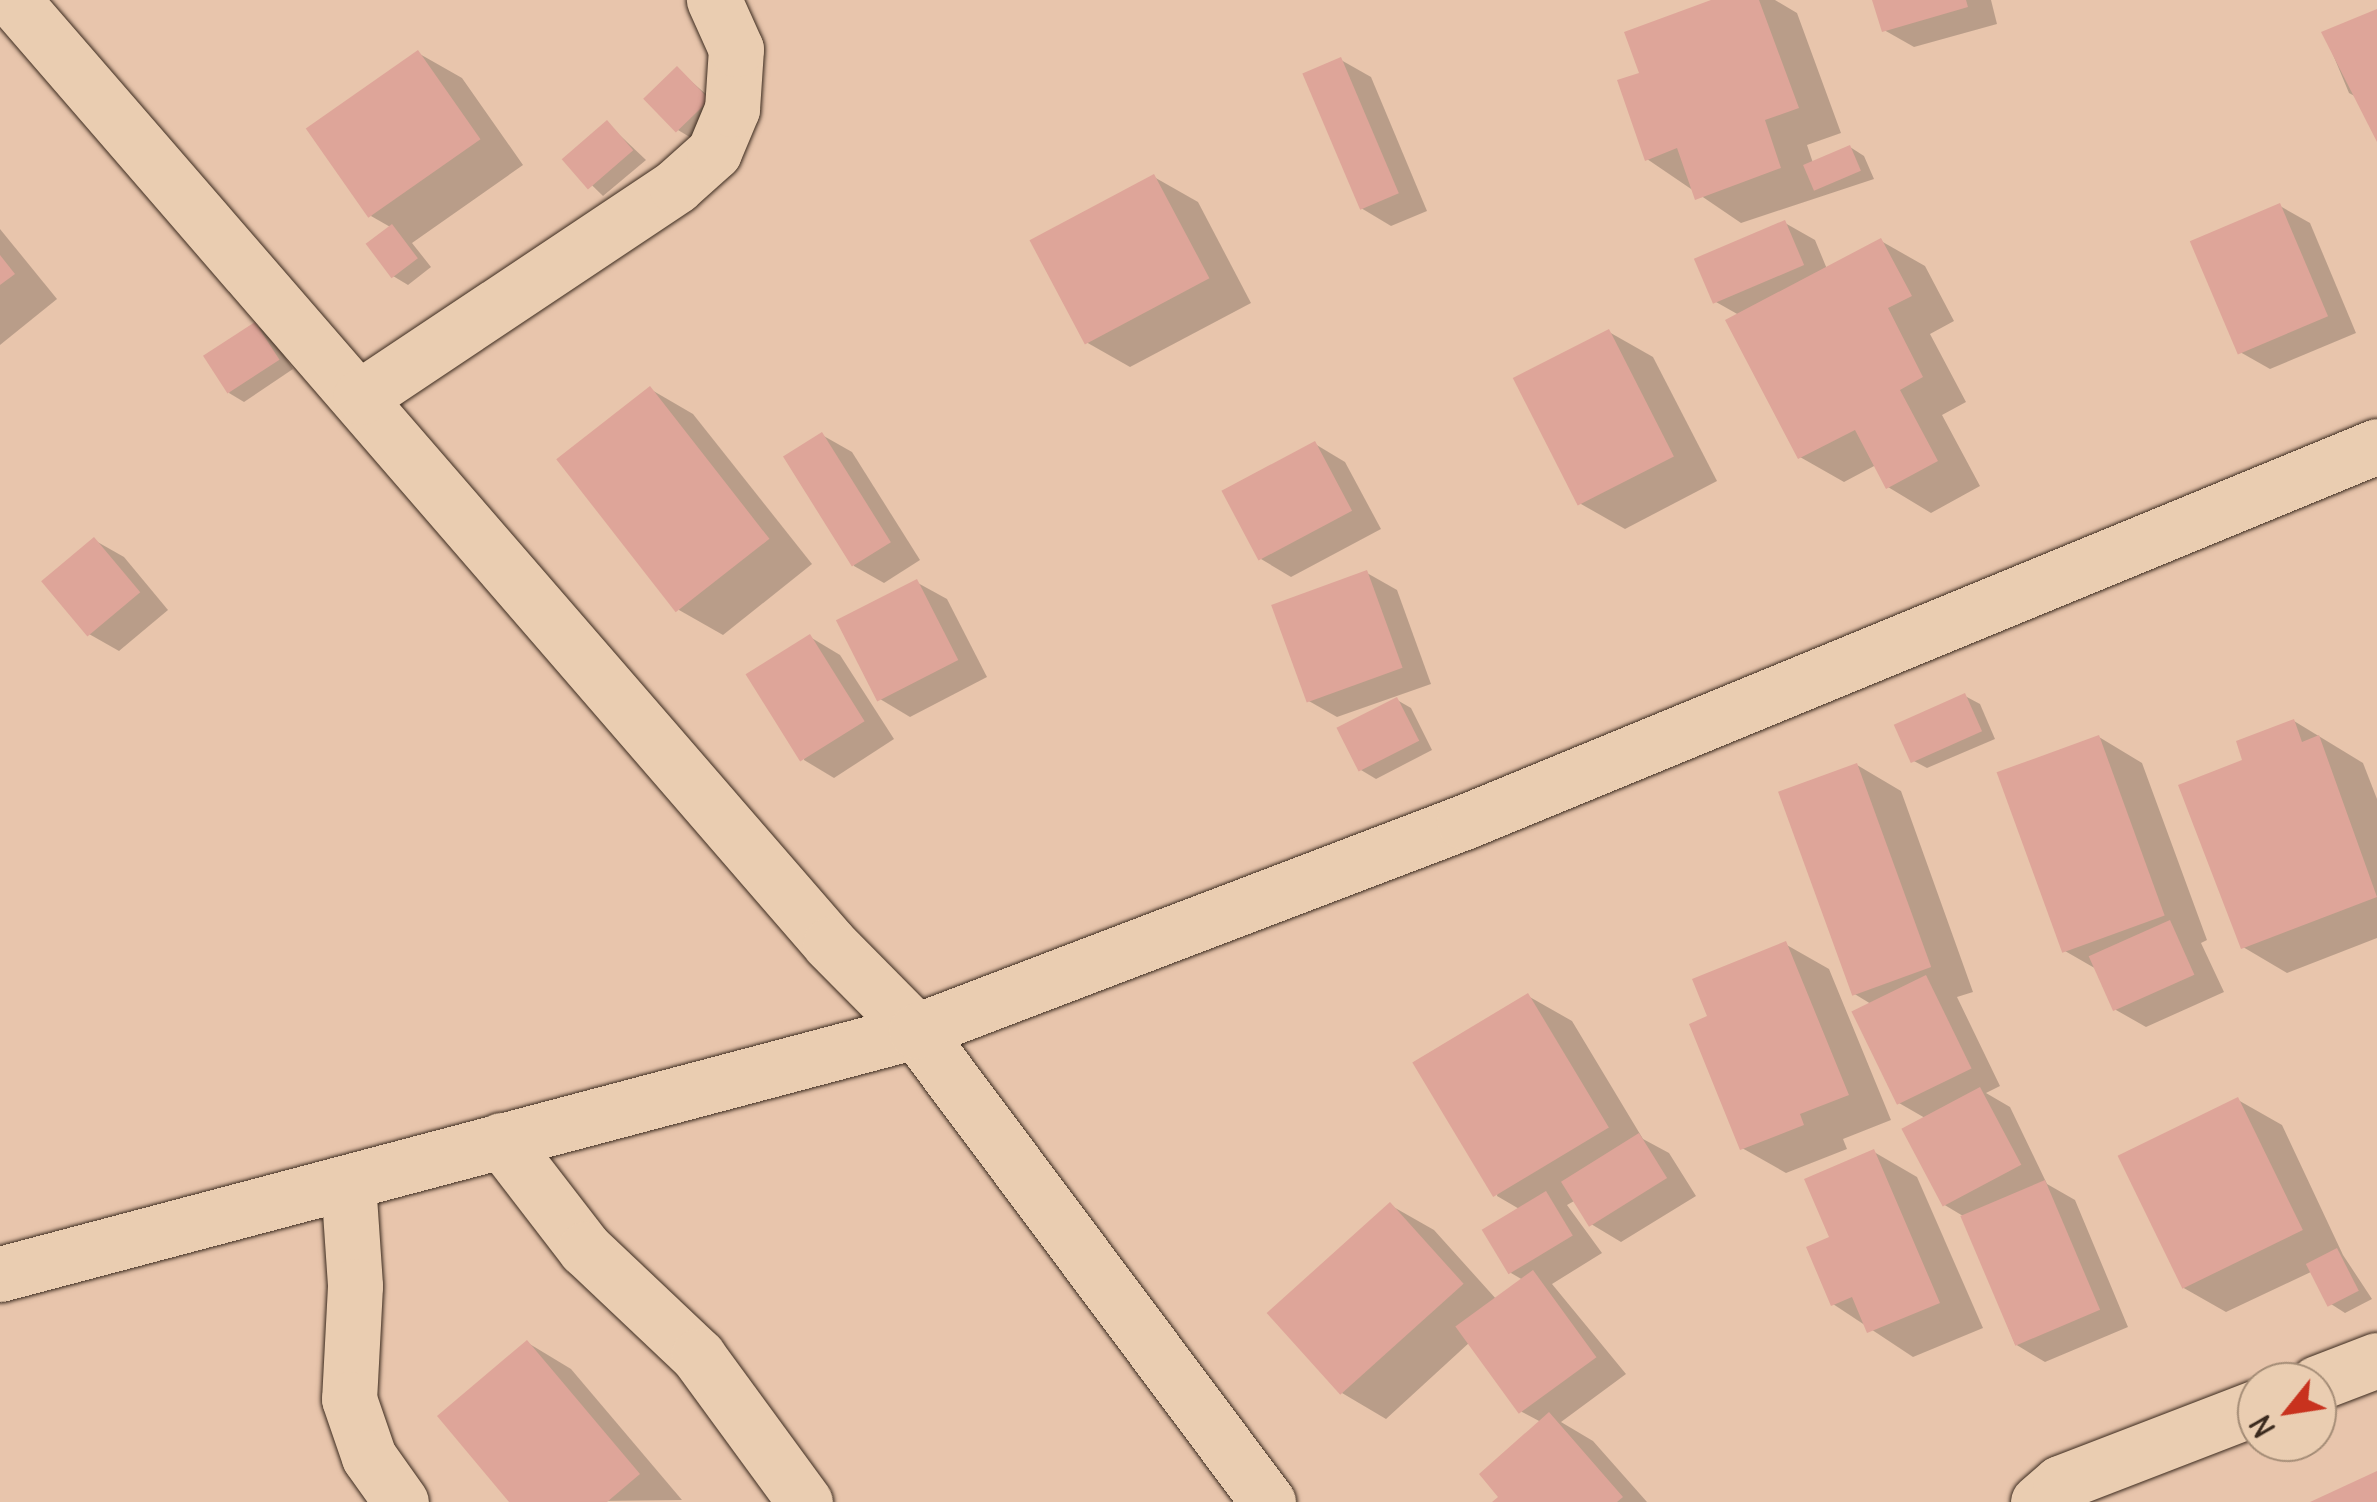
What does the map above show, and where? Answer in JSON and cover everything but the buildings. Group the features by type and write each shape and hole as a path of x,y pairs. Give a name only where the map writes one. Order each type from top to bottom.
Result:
{"street":[{"path":"12,0 360,397 830,944 916,1031 1268,1502"},
{"path":"360,397 676,186 714,152 732,109 736,49 714,0"},
{"path":"0,1274 916,1031 1538,792 2377,446"},
{"path":"501,1140 585,1248 698,1356 804,1502"},
{"path":"348,1182 355,1286 349,1398 369,1457 401,1502"},
{"path":"2337,1375 2377,1360"},
{"path":"2038,1502 2060,1483 2237,1414"}]}
